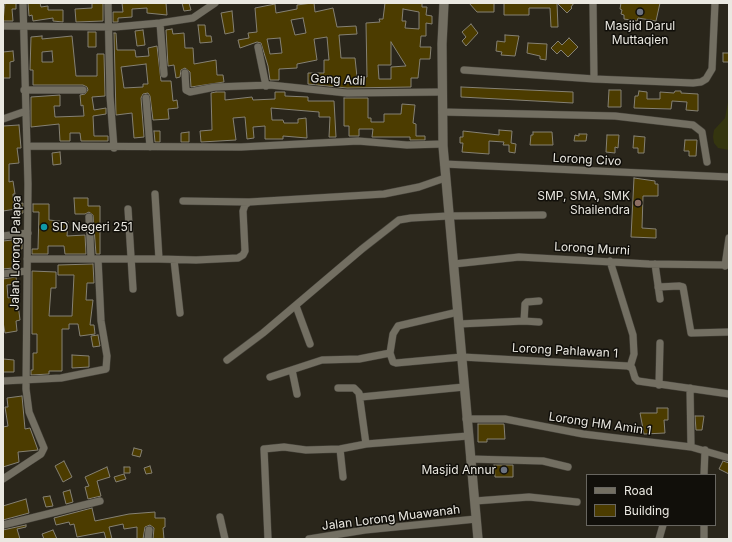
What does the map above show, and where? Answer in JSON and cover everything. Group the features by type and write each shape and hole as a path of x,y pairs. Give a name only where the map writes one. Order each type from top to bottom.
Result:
{"main road":[{"path":"444,3 442,92 444,164 478,539"}],"street":[{"name":"Jalan Lorong Palapa","path":"3,479 43,451 43,443 28,407 26,380 28,146 24,90 23,3"},
{"path":"108,3 107,27 114,148"},
{"path":"3,26 107,27 160,23 192,18 215,3"},
{"path":"593,3 594,79"},
{"path":"464,70 594,79 693,83 706,79 712,69 715,3"},
{"path":"160,23 164,74"},
{"path":"258,47 266,86"},
{"name":"Gang Adil","path":"185,73 186,88 188,92 210,88 266,86 347,93 442,92"},
{"path":"24,90 83,90"},
{"path":"146,98 150,148"},
{"path":"3,119 26,111"},
{"path":"442,112 615,116 693,125 702,132 707,162"},
{"path":"28,146 150,148 267,146 358,141 407,144 443,144"},
{"name":"Lorong Civo","path":"444,164 729,178"},
{"path":"183,201 249,202 384,194 419,187 445,178"},
{"path":"155,194 159,259"},
{"path":"27,259 174,260 238,258 243,255 246,248 243,211 245,205 249,202"},
{"path":"128,209 133,289"},
{"path":"227,360 296,306 395,223 406,218 543,215"},
{"path":"3,380 61,378 103,370 106,368 107,356 101,321 89,217"},
{"path":"3,236 28,233"},
{"path":"727,266 729,238"},
{"name":"Lorong Murni","path":"454,264 519,257 727,266"},
{"path":"174,260 180,313"},
{"path":"610,261 633,335 634,354 630,367"},
{"path":"655,264 660,299"},
{"path":"3,274 26,271"},
{"path":"658,287 683,287 690,330 692,334 729,332"},
{"path":"524,321 525,304 527,302 539,301"},
{"path":"296,306 310,344"},
{"path":"270,377 322,360 359,358 390,353 393,334 398,326 413,321 458,312"},
{"path":"458,324 524,321 539,322"},
{"path":"659,385 660,343"},
{"name":"Lorong Pahlawan 1","path":"390,353 393,362 399,363 462,357 630,367 633,369 637,380 659,385 729,394"},
{"path":"292,370 297,394"},
{"path":"361,397 464,387"},
{"path":"338,388 356,389 361,397 366,444"},
{"path":"690,388 691,447"},
{"name":"Lorong HM Amin 1","path":"466,419 505,419 583,434 691,447 729,458"},
{"path":"268,539 264,449 284,447 306,450 340,449 366,444 468,436"},
{"path":"340,449 344,477"},
{"path":"704,474 705,450"},
{"path":"470,460 543,461 568,467"},
{"path":"475,501 529,497 577,502"},
{"path":"3,525 100,501"},
{"path":"220,517 225,539"},
{"name":"Jalan Lorong Muawanah","path":"310,539 365,530 476,519"},
{"path":"659,539 663,526"},
{"path":"704,526 704,539"},
{"path":"148,539 149,530"}],"shaded area":[{"path":"729,97 729,150 718,148 714,143 713,137 714,130 725,118"}],"building":[{"path":"5,3 16,3 16,9 12,9 13,21 3,21"},
{"path":"28,3 40,3 41,7 48,6 48,10 63,10 63,22 53,21 53,18 33,21 32,15 29,16"},
{"path":"92,3 103,3 103,21 76,22 75,9 92,8"},
{"path":"122,3 166,3 167,15 147,13 147,8 132,9 132,17 118,18 118,22 113,22 113,12 123,12"},
{"path":"182,3 189,3 191,10 184,11"},
{"path":"314,3 315,12 333,8 337,27 356,26 357,34 339,35 341,58 355,58 357,77 367,77 366,23 380,22 379,19 383,19 385,3 422,3 422,7 427,7 426,15 432,16 432,24 426,23 426,36 421,36 420,47 431,47 430,59 420,59 418,78 411,78 411,87 347,88 308,84 308,73 324,73 324,60 329,60 327,37 314,39 317,60 297,64 297,68 279,69 279,80 270,80 268,66 261,43 257,42 240,48 238,40 249,38 248,33 257,32 255,8 275,4 276,13 297,9 297,5","holes":["403,9 419,12 419,29 405,28 406,21 402,21","303,18 306,33 295,35 291,20","280,38 282,53 270,54 267,39","391,42 406,66 391,67 391,79 379,79 378,65 391,65"]},
{"path":"469,3 494,3 494,12 477,12"},
{"path":"504,3 557,3 558,27 551,27 550,8 529,8 529,15 504,15"},
{"path":"557,3 574,3 571,7 572,8 567,13"},
{"name":"Masjid Darul Muttaqien","path":"621,3 660,3 656,21 638,18 637,21 624,19 624,15 621,14 622,10 620,9"},
{"path":"232,11 234,32 225,34 221,13"},
{"path":"471,24 478,33 466,46 462,41 466,37 462,32"},
{"path":"198,25 205,25 206,36 211,36 212,42 200,43"},
{"path":"172,29 173,34 184,33 185,48 193,48 194,64 216,60 217,75 223,75 224,82 191,87 190,72 185,68 181,70 180,77 176,78 174,65 168,66 166,30"},
{"path":"143,30 145,45 137,46 135,31"},
{"path":"88,32 96,32 96,47 88,47"},
{"path":"114,33 116,33 117,50 135,50 136,57 149,56 148,48 157,46 161,81 171,81 173,101 177,100 178,108 168,109 169,119 153,120 150,96 148,93 143,94 141,98 144,137 134,138 132,113 116,115","holes":["146,64 148,84 143,84 143,87 124,88 121,67"]},
{"path":"505,35 519,36 515,56 501,55 502,52 496,51 497,41 505,42"},
{"path":"42,36 42,39 72,36 76,76 97,76 97,54 104,54 105,96 92,97 94,110 106,108 106,114 93,116 94,136 108,136 108,141 81,141 80,133 70,133 70,141 60,141 59,124 31,127 31,97 60,95 60,106 54,106 55,117 84,116 80,95 85,94 88,90 87,87 83,85 33,85 33,70 30,70 31,37","holes":["52,51 53,62 42,62 42,52"]},
{"path":"569,38 578,47 568,57 561,50 557,54 551,48 558,41 562,45"},
{"path":"528,43 547,44 546,60 540,59 540,56 527,53"},
{"path":"13,51 14,61 10,62 10,78 3,78 3,52"},
{"path":"723,53 729,53 729,62 723,62"},
{"path":"461,87 573,92 573,103 461,97"},
{"path":"609,90 621,90 621,107 608,107"},
{"path":"639,91 647,92 647,99 660,99 660,92 674,93 675,91 681,91 681,93 698,94 698,111 686,110 687,102 672,101 671,109 634,108 635,96 638,96"},
{"path":"225,92 225,100 252,97 253,100 275,99 275,92 285,92 285,96 308,97 308,101 334,101 336,137 329,137 330,117 319,117 319,112 271,108 272,120 283,120 284,123 298,123 298,119 306,118 307,138 283,136 283,139 265,139 265,126 253,127 254,138 247,139 245,117 233,118 236,140 201,142 200,131 212,130 211,93"},
{"path":"344,98 368,98 368,118 371,118 371,122 384,122 384,114 401,114 402,104 415,105 413,123 416,124 416,136 425,136 425,140 410,140 410,137 372,137 373,129 359,129 359,136 349,136 349,126 344,126"},
{"path":"19,125 21,148 17,148 19,163 9,164 9,182 13,181 15,194 13,194 14,205 23,203 23,213 17,214 16,209 3,211 3,126"},
{"path":"499,130 512,131 511,143 516,144 515,153 509,152 509,145 503,145 504,142 489,141 489,154 462,152 463,143 460,143 460,137 463,137 463,131 499,135"},
{"path":"154,131 160,131 160,142 155,142"},
{"path":"189,132 189,142 181,142 181,133"},
{"path":"533,132 552,132 553,145 530,145 531,135 533,135"},
{"path":"579,134 587,134 586,141 574,141 575,135 579,136"},
{"path":"607,135 619,135 618,148 615,147 615,153 606,152"},
{"path":"634,136 645,137 644,153 638,153 638,148 633,148"},
{"path":"685,140 697,140 696,156 689,156 689,151 684,151"},
{"path":"60,152 61,164 53,165 52,153"},
{"name":"SMP, SMA, SMK Shailendra","path":"634,178 655,181 655,184 658,184 658,196 643,196 642,228 656,229 656,238 631,237"},
{"path":"74,198 88,198 88,206 100,206 100,254 96,254 93,215 89,212 85,214 75,214"},
{"path":"33,204 49,204 49,220 68,222 67,236 85,235 86,254 65,254 64,246 48,246 48,254 32,254 32,249 38,249 39,212 33,212"},
{"path":"22,239 22,249 14,250 15,260 12,261 13,268 3,269 3,241"},
{"path":"93,264 94,283 87,283 86,300 93,300 90,325 94,325 95,334 80,336 78,324 69,324 69,329 62,329 62,371 49,371 49,374 31,375 31,370 33,370 33,353 37,353 37,334 32,334 32,271 56,272 56,288 51,288 49,316 72,316 74,275 58,275 58,265"},
{"path":"16,277 17,284 7,285 8,298 17,296 20,320 16,321 17,331 5,333 3,322 3,279"},
{"path":"98,335 100,346 93,347 91,336"},
{"path":"72,355 89,356 89,367 72,368"},
{"path":"3,359 14,360 14,372 3,372"},
{"path":"22,396 25,429 30,428 38,450 18,452 19,462 3,467 3,427 8,426 5,407 8,407 7,398"},
{"path":"657,408 668,408 668,420 664,420 665,433 644,434 640,413 657,413"},
{"path":"695,416 704,416 702,430 696,430"},
{"path":"478,424 504,424 505,439 487,439 487,442 478,442"},
{"path":"134,448 142,450 140,457 132,455"},
{"path":"64,461 72,477 63,482 55,466"},
{"path":"723,461 729,463 729,474 719,469"},
{"name":"Masjid Annur","path":"494,465 513,465 513,477 495,477"},
{"path":"150,466 152,473 146,474 144,468"},
{"path":"107,467 110,477 97,481 101,496 88,499 85,487 89,486 85,477"},
{"path":"124,467 130,467 130,473 124,473"},
{"path":"124,474 126,479 116,482 114,477"},
{"path":"70,490 73,502 66,504 63,492"},
{"path":"50,496 53,506 46,507 43,497"},
{"path":"26,499 29,513 3,520 3,506"},
{"path":"92,508 95,521 129,514 155,512 155,518 165,518 165,527 163,528 164,539 153,539 154,528 150,525 145,527 143,539 137,539 137,527 124,529 123,524 109,527 112,539 106,539 104,532 77,537 74,524 70,525 69,522 56,525 54,518"},
{"path":"26,525 26,527 17,529 20,539 3,539 3,530"},
{"path":"53,530 57,539 44,539 42,534"}],"place":[{"name":"Masjid Darul Muttaqien","path":"640,12"},
{"name":"SMP, SMA, SMK Shailendra","path":"638,203"},
{"name":"SD Negeri 251","path":"44,227"},
{"name":"Masjid Annur","path":"504,470"}]}
